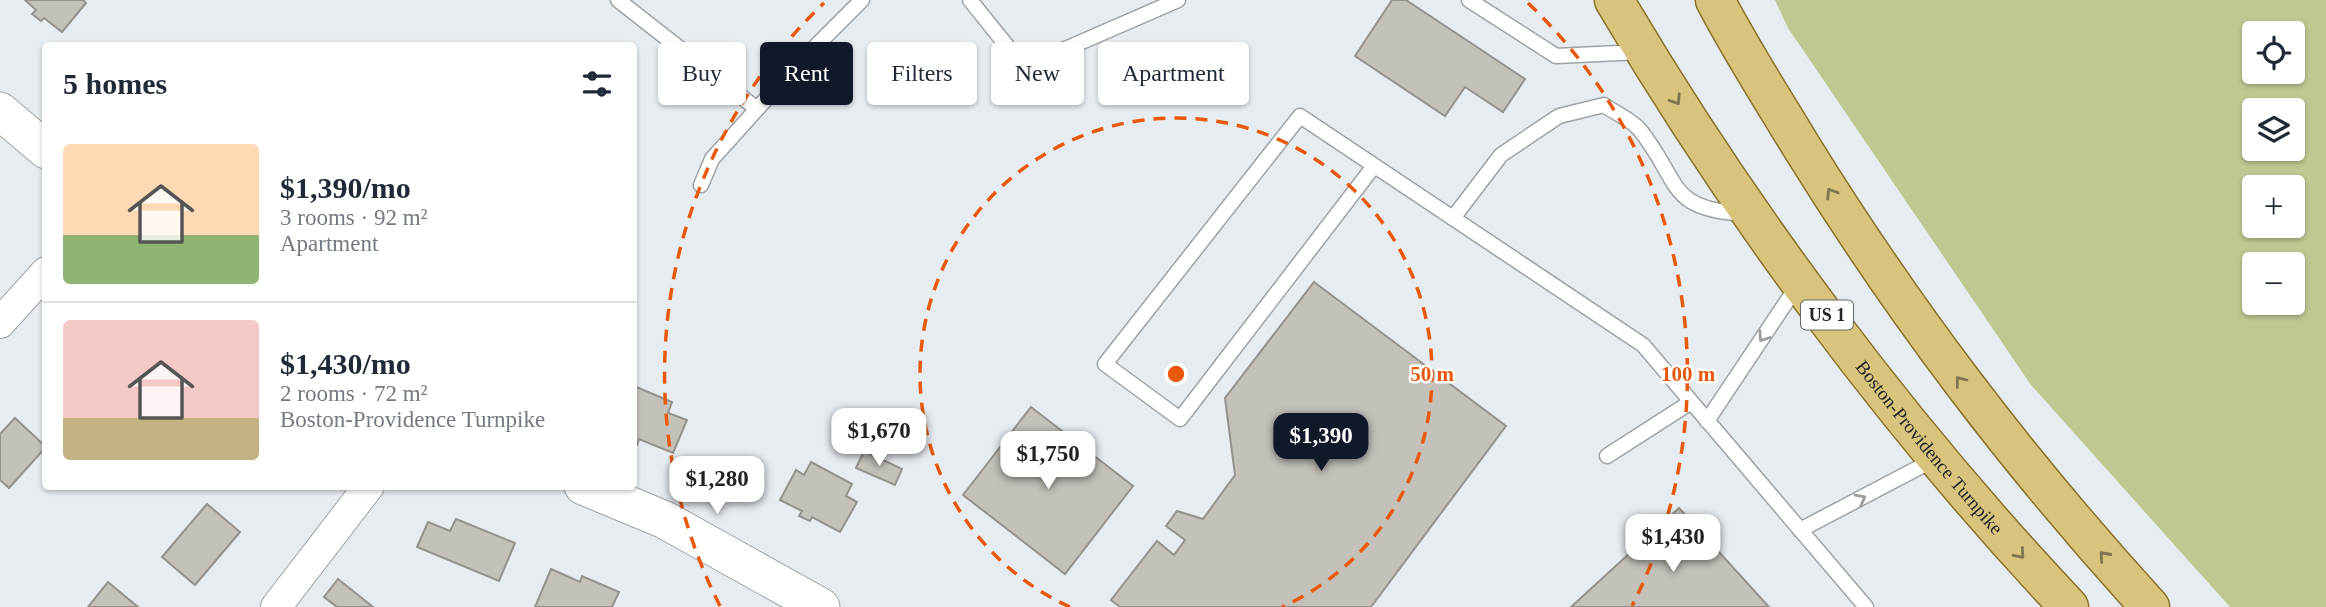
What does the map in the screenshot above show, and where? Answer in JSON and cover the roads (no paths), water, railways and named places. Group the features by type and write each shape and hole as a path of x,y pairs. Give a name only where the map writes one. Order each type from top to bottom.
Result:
{"main road":[{"name":"Boston-Providence Turnpike","path":"1614,0 1644,51 1753,215 1801,280 1937,459 2069,607"},
{"path":"1715,0 1734,37 1841,211 1945,362 2036,480 2150,607"}],"street":[{"path":"0,111 42,147"},
{"path":"0,323 42,276"},
{"path":"276,607 366,490"},
{"path":"593,490 665,520 821,607"}],"lane":[{"path":"618,0 757,109"},
{"path":"701,185 712,159 862,0"},
{"path":"971,0 1024,67 1178,0"},
{"path":"1469,0 1556,56 1644,51"},
{"path":"1452,218 1501,155 1559,116 1604,105 1638,128 1686,201 1715,213 1753,215"},
{"path":"1374,166 1181,419 1105,364 1300,116 1643,345 1866,607"},
{"path":"1707,421 1801,280"},
{"path":"1607,456 1691,402"},
{"path":"1800,530 1937,459"}]}
